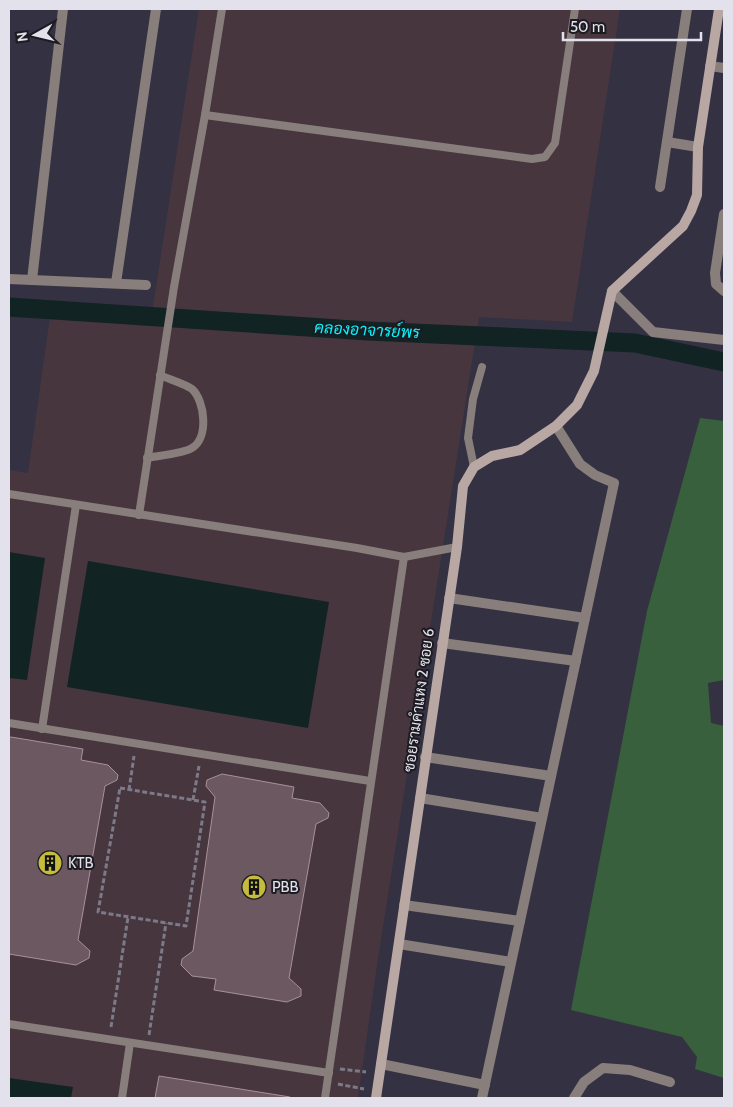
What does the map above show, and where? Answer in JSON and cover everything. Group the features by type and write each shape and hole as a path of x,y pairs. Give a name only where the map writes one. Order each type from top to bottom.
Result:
{"street":[{"path":"32,280 63,9"},
{"path":"116,283 156,9"},
{"path":"660,188 687,9"},
{"path":"474,467 492,456 520,450 556,426 577,405 594,372 612,291 683,226 692,211 697,195 698,147 719,9"},
{"path":"710,66 724,68"},
{"path":"667,142 698,147"},
{"path":"724,214 715,274 716,284 724,292"},
{"path":"9,279 146,285"},
{"path":"612,291 653,332 724,340"},
{"path":"482,1098 614,483 595,475 580,464 556,426"},
{"name":"ซอยรามคำแหง 2 ซอย 6","path":"377,1095 457,547 463,486 474,467"},
{"path":"449,598 585,618"},
{"path":"442,643 576,662"},
{"path":"426,757 551,776"},
{"path":"420,798 542,818"},
{"path":"404,905 520,922"},
{"path":"399,944 511,962"},
{"path":"574,1098 584,1082 603,1068 630,1070 670,1082"},
{"path":"380,1069 485,1085"}],"lane":[{"path":"139,515 174,287 222,9"},
{"path":"205,115 532,159 545,157 554,144 575,9"},
{"path":"474,467 468,438 473,399 482,367"},
{"path":"147,458 192,449 202,438 204,427 201,405 192,389 160,375"},
{"path":"9,494 404,557 457,547"},
{"path":"42,729 76,505"},
{"path":"325,1098 404,557"},
{"path":"9,723 370,781"},
{"path":"9,1024 109,1040 329,1070"},
{"path":"122,1098 130,1043"}],"path":[{"path":"129,790 136,744"},
{"path":"193,800 201,754"},
{"path":"120,788 129,790 206,802 186,926 98,912 120,788"},
{"path":"109,1040 128,917"},
{"path":"147,1045 166,923"},
{"path":"329,1070 380,1069"},
{"path":"327,1082 377,1095"}],"shaded area":[{"path":"199,9 620,9 572,322 479,317 377,965 358,1098 9,1098 9,470 28,473 50,317 150,326"},
{"path":"9,552 45,558 27,680 9,678"},
{"path":"88,561 329,602 308,728 67,687"},
{"path":"9,1078 73,1087 71,1098 9,1098"}],"green space":[{"path":"700,418 724,421 724,680 708,683 711,723 724,726 724,1078 695,1069 697,1057 682,1037 571,1010 647,611"}],"building":[{"name":"KTB","path":"9,738 83,749 81,760 108,765 118,775 117,780 105,786 78,940 90,951 89,958 76,965 9,954"},
{"name":"PBB","path":"222,774 294,787 292,798 320,803 329,813 328,818 316,824 289,978 301,989 301,996 287,1002 214,990 216,979 192,976 181,965 182,959 193,951 215,797 206,786 207,780"},
{"path":"159,1076 290,1097 290,1098 155,1098"}],"waterway":[{"name":"คลองอาจารย์พร","path":"9,307 368,331 635,343 724,362"}],"place":[{"name":"KTB","path":"50,863"},
{"name":"PBB","path":"254,887"}]}
